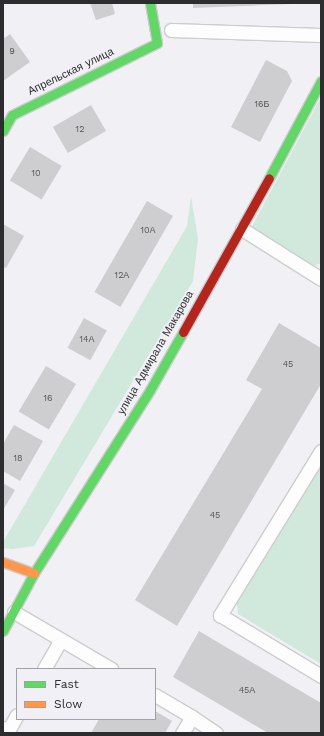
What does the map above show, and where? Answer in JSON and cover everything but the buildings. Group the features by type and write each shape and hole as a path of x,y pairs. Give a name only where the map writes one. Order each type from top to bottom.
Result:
{"street":[{"name":"Апрельская улица","path":"3,131 12,115 157,43 150,3"},
{"name":"улица Адмирала Макарова","path":"3,631 34,573 150,390 242,229 321,81"},
{"path":"3,562 34,573"}],"lane":[{"path":"170,30 321,35"},
{"path":"242,229 321,279"},
{"path":"321,451 220,615 321,676"},
{"path":"14,612 109,668"},
{"path":"45,668 61,640"},
{"path":"156,696 192,716 216,733"},
{"path":"182,733 192,716"},
{"path":"3,728 8,731 16,717"}],"green space":[{"path":"321,97 321,263 312,267 251,228"},
{"path":"191,196 198,239 193,281 34,546 13,549 3,548 3,542 187,226"},
{"path":"321,450 321,664 238,614 235,588"}],"traffic: fast":[{"path":"3,131 12,115 157,43 150,3"},
{"path":"269,178 321,81"},
{"path":"3,631 34,573 150,390 183,332"}],"traffic: slow":[{"path":"3,562 34,573"}],"traffic: jam":[{"path":"183,332 269,178"}]}
